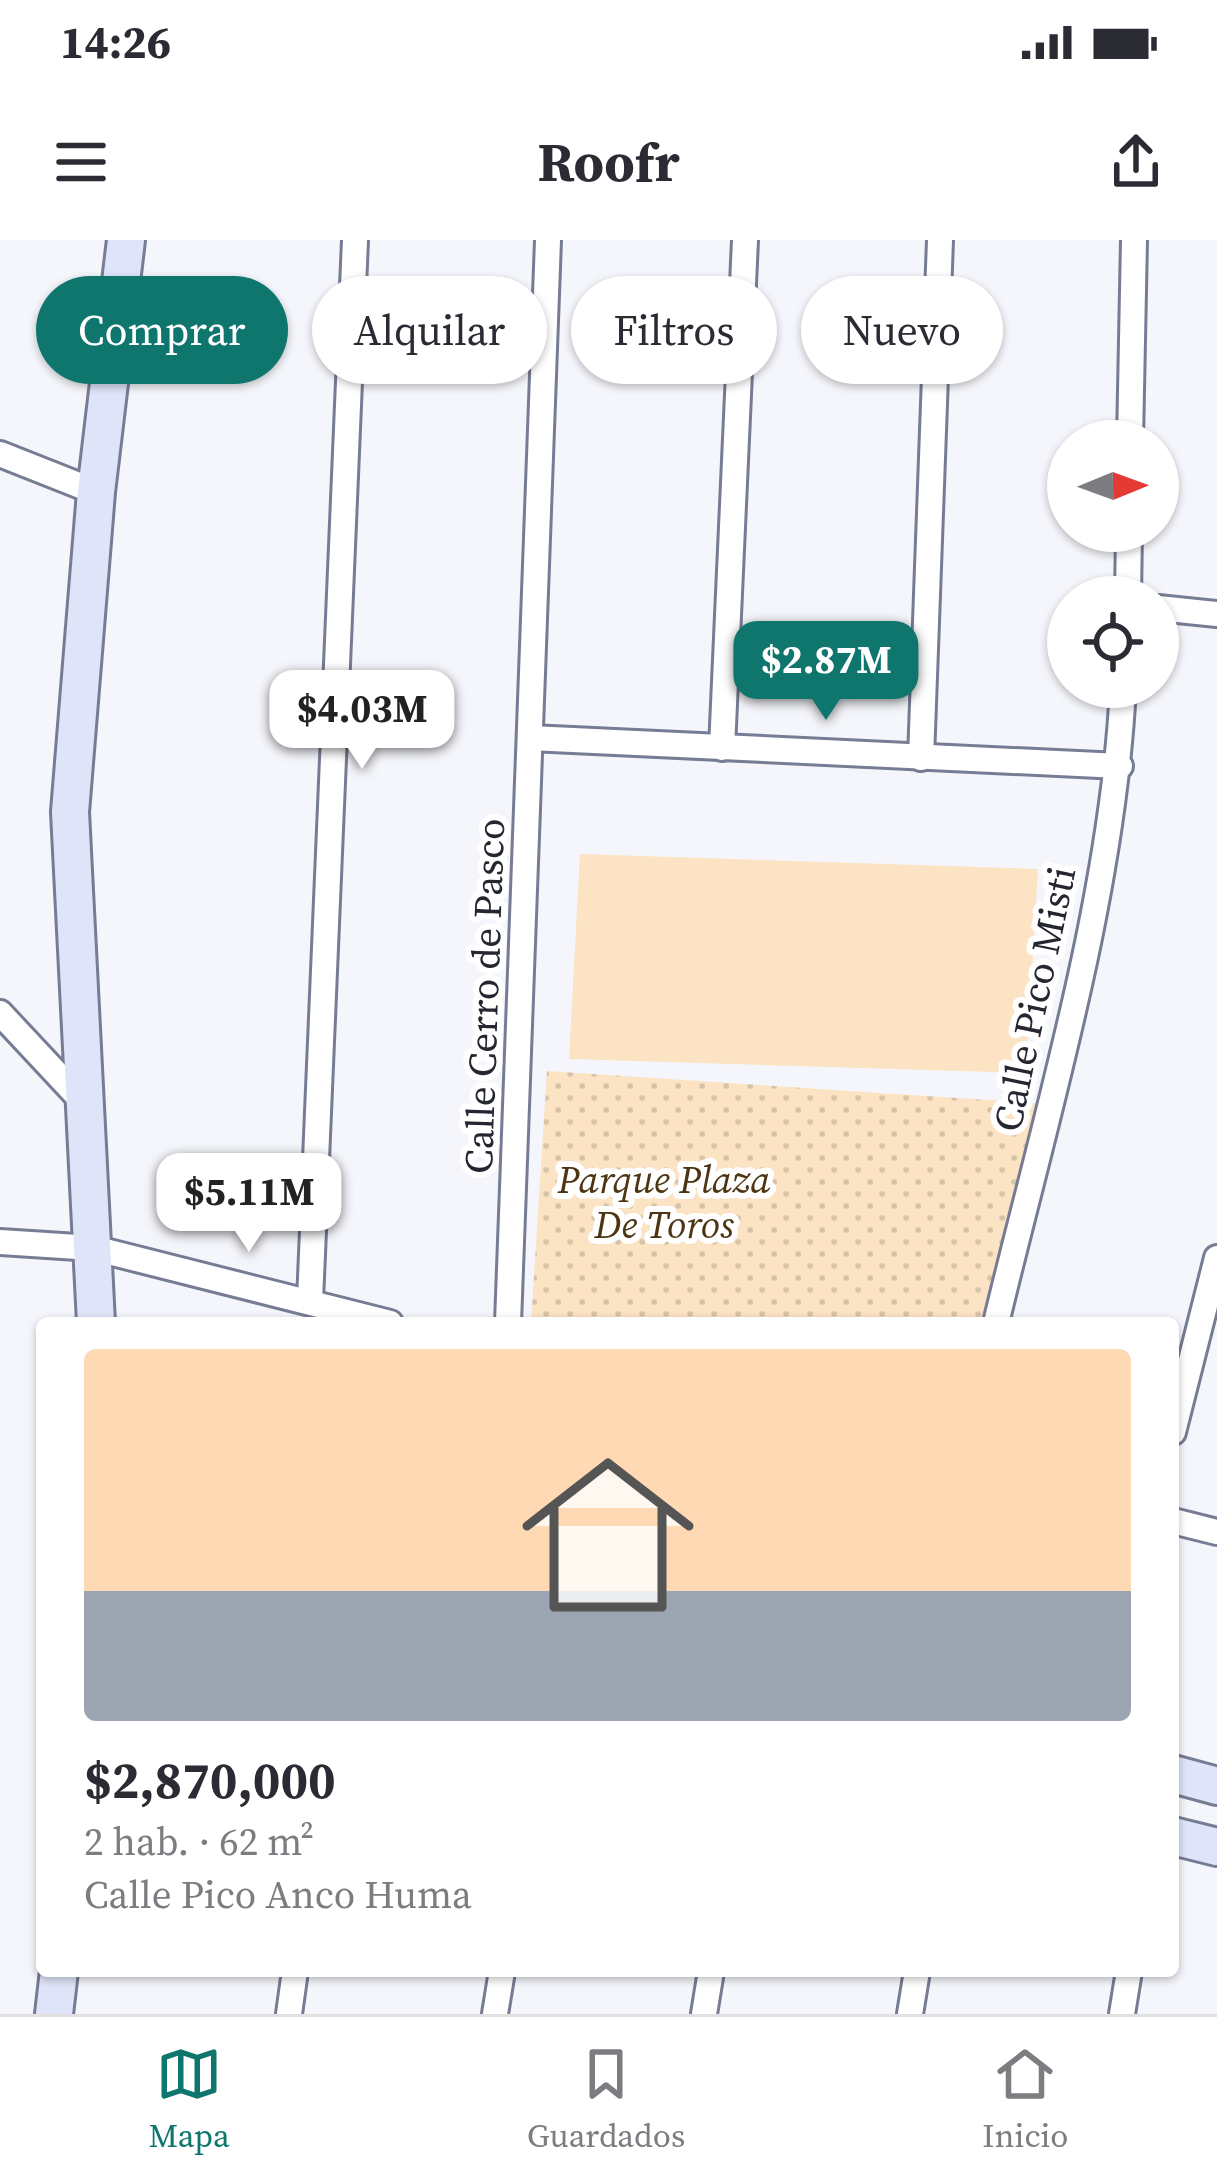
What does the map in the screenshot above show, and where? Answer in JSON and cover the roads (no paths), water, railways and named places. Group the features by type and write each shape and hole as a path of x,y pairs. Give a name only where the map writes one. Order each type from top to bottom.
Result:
{"street":[{"path":"310,1301 355,240"},
{"name":"Calle Cerro de Pasco","path":"508,1317 548,240"},
{"path":"722,748 745,240"},
{"path":"921,758 940,240"},
{"path":"1130,420 1134,240"},
{"path":"96,1317 70,812 121,242"},
{"path":"0,454 96,492"},
{"path":"1179,610 1217,614"},
{"name":"Calle Pico Misti","path":"997,1317 1077,986 1120,766 1123,708"},
{"path":"530,738 1120,766"},
{"path":"0,1013 86,1106"},
{"path":"0,1242 93,1248 368,1317"},
{"path":"1179,1408 1217,1258"},
{"path":"1179,1523 1217,1532"},
{"path":"1179,1776 1217,1786"},
{"path":"1179,1838 1217,1847"},
{"path":"54,2014 57,1977"},
{"path":"289,2014 295,1977"},
{"path":"495,2014 501,1977"},
{"path":"704,2014 710,1977"},
{"path":"910,2014 916,1977"},
{"path":"1122,2014 1129,1977"}],"park label":[{"name":"Parque Plaza De Toros","path":"664,1202"}]}
